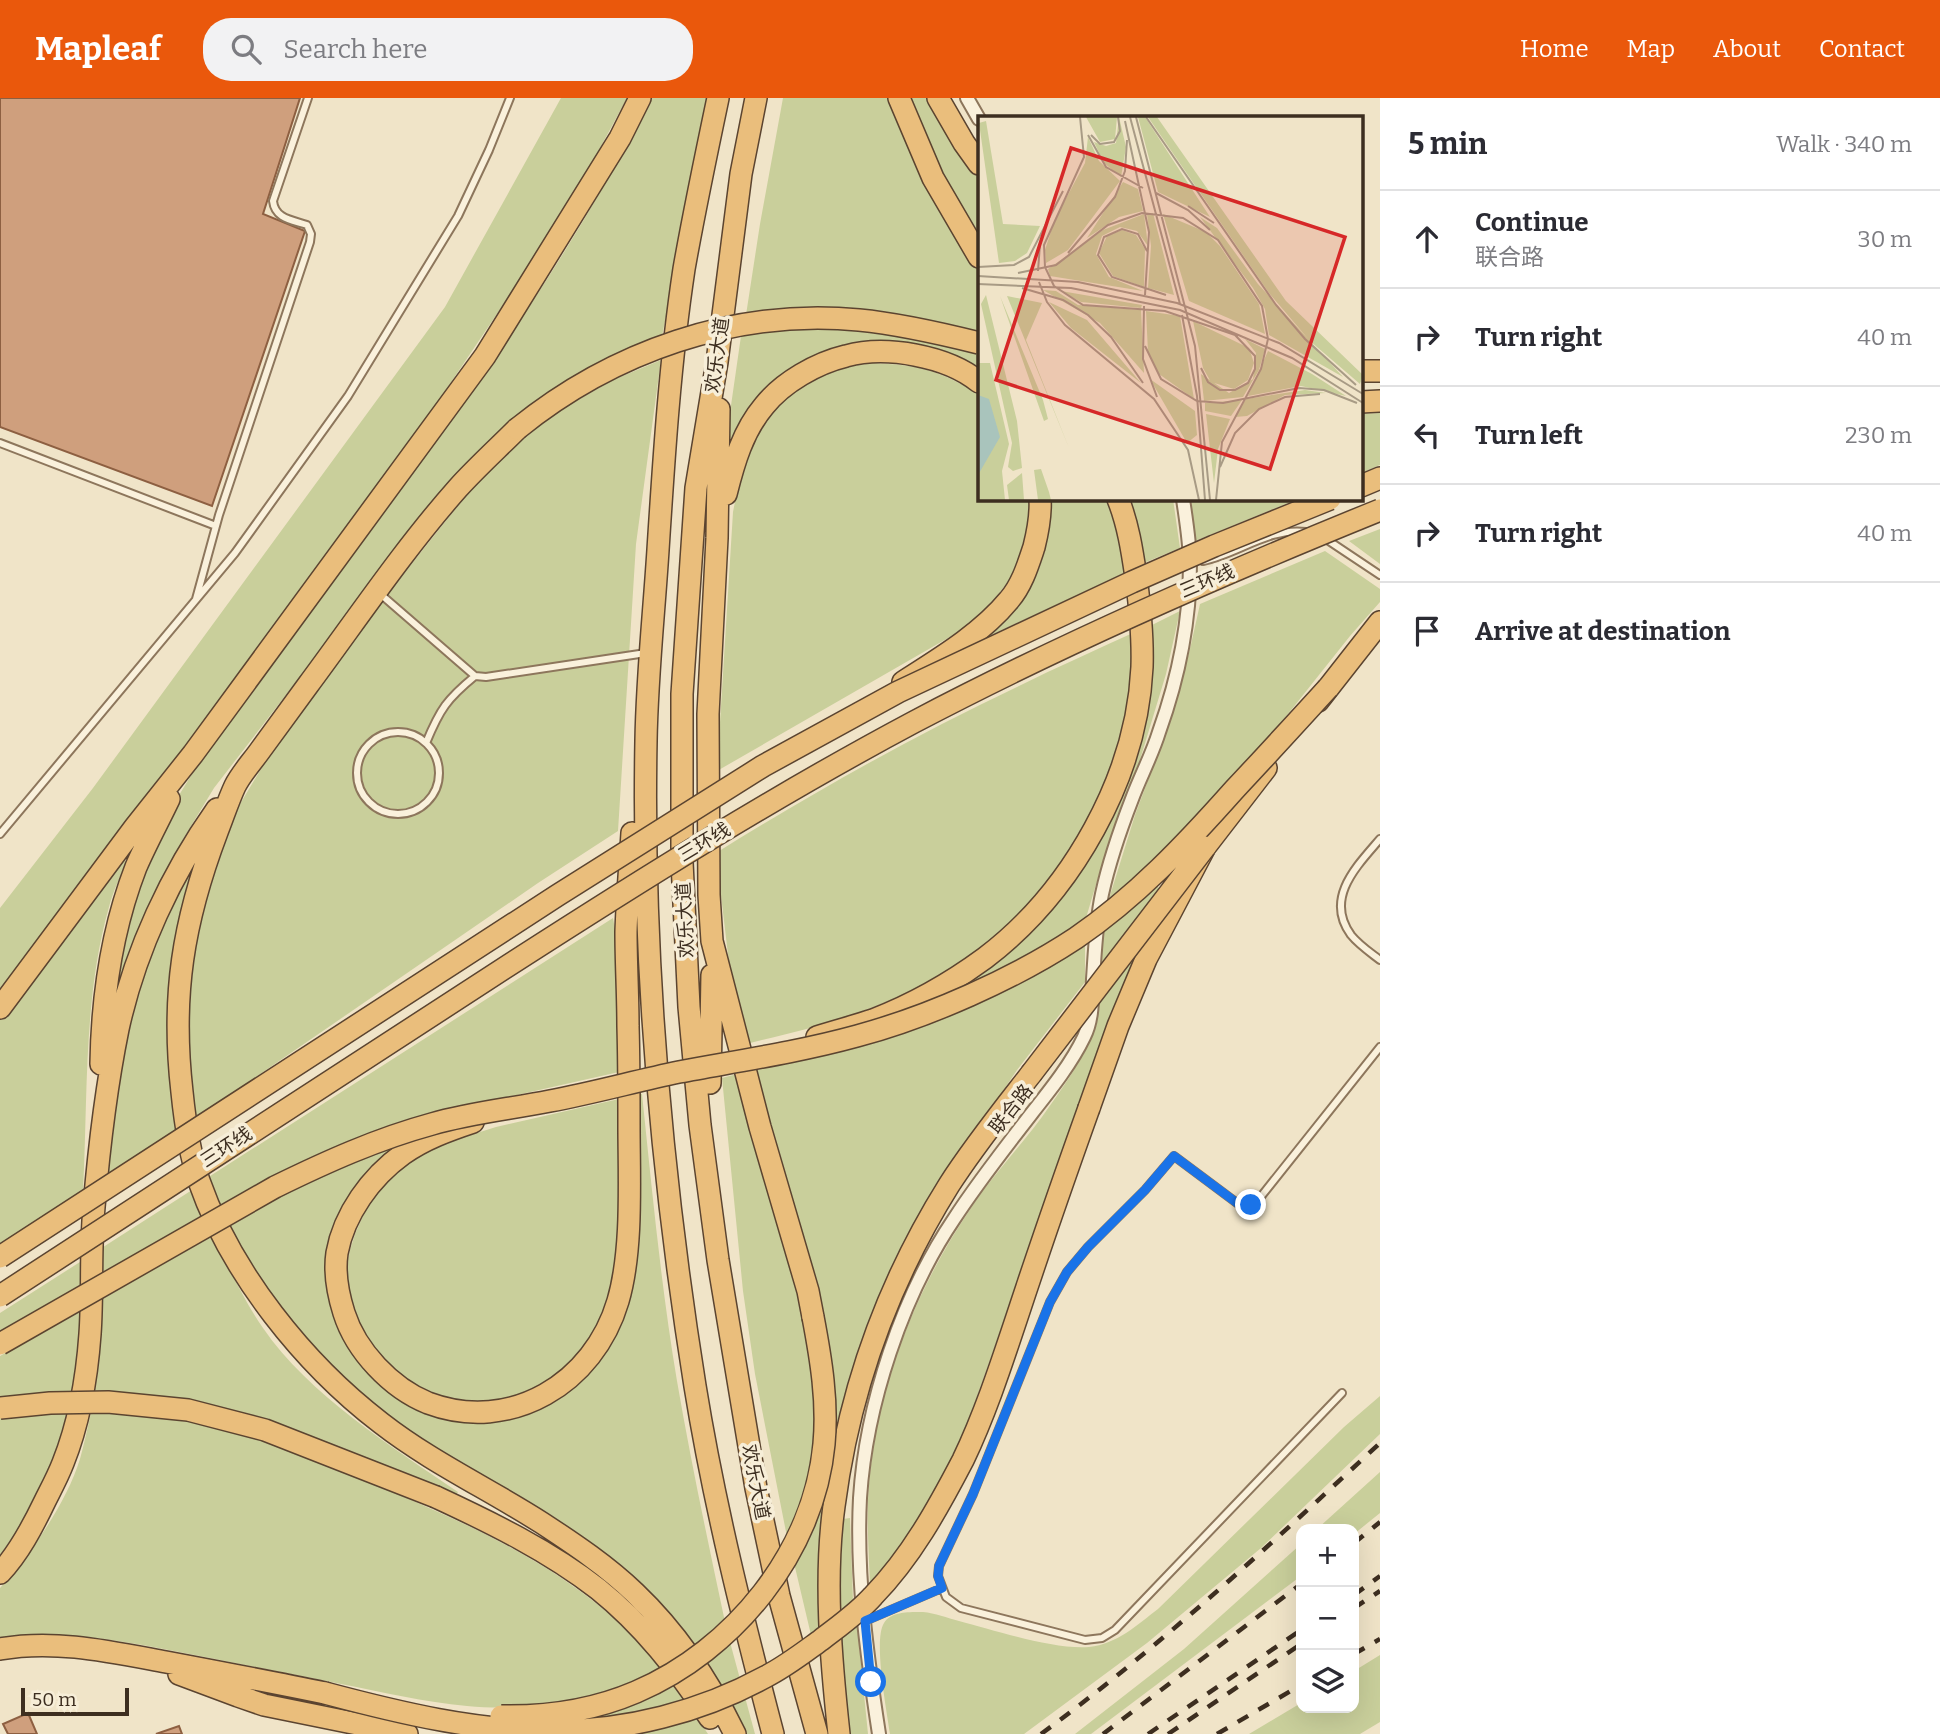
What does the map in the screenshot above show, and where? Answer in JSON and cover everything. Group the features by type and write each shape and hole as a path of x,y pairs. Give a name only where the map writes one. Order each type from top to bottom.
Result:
{"highway":[{"path":"0,1008 193,754 485,356 601,170 640,98"},
{"name":"欢乐大道","path":"718,98 684,270 670,389 646,737 647,892 662,1131 677,1265 695,1387 729,1560 773,1734"},
{"name":"欢乐大道","path":"756,98 741,174 717,362 696,488 682,694 682,862 689,1007 700,1125 718,1260 756,1488 779,1596 817,1734"},
{"path":"899,98 933,178 978,255"},
{"path":"937,98 978,162"},
{"path":"0,1573 44,1503 63,1462 77,1418 90,1333 93,1222 101,1140 118,1029 128,991 156,914 201,832 377,591 460,486 517,429 578,385 617,364 683,338 756,323 816,318 917,328 978,343"},
{"path":"717,538 727,491 742,442 755,417 769,400 799,377 848,355 868,352 913,355 941,362 978,381"},
{"path":"700,1125 709,1094 712,941 709,895 708,714 720,429 717,362"},
{"path":"1363,485 1380,478"},
{"path":"849,718 962,642 1010,600 1030,561 1037,533 1040,500"},
{"path":"759,1057 892,1012 960,975 983,960 1019,929 1041,906 1077,858 1118,779 1138,701 1142,669 1141,612 1133,555 1118,500"},
{"name":"三环线","path":"0,1257 655,833 763,766 898,692 1132,582 1327,500"},
{"name":"三环线","path":"0,1296 268,1119 667,864 780,796 912,723 1023,666 1207,581 1380,510"},
{"path":"839,1734 830,1605 833,1508 859,1380 892,1291 930,1216 971,1153 1380,622"},
{"path":"0,1344 238,1208 315,1167 365,1146 453,1118 505,1110 839,1041 909,1020 1013,974 1076,938 1172,858 1328,688"},
{"path":"505,1110 448,1130 424,1142 403,1154 376,1178 356,1205 341,1238 336,1262 337,1288 346,1319 363,1350 379,1369 423,1401 467,1413 498,1412 531,1402 559,1386 580,1367 595,1348 617,1305 625,1262 629,1154 626,932 633,811 646,737"},
{"path":"101,1140 104,1012 119,927 136,869 193,754"},
{"path":"237,782 192,906 178,1006 181,1081 190,1147 200,1182 226,1240 279,1323 313,1362 352,1400 413,1446 540,1521 599,1562 632,1590 654,1612 679,1644 713,1695 734,1734"},
{"path":"325,1693 452,1723 532,1731 607,1728 654,1719 743,1688 788,1664 867,1602 908,1553 941,1501 964,1457 996,1378 1118,1026 1146,959 1205,847"},
{"path":"0,1649 24,1646 107,1650 213,1679 474,1714 540,1715 586,1708 634,1693 670,1674 702,1653 757,1600 781,1565 806,1518 819,1473 825,1419 821,1362 808,1291 757,1114 712,941"},
{"path":"0,1408 50,1403 108,1402 188,1410 265,1430 436,1497 529,1544 560,1562 598,1590 636,1623 667,1658 721,1734"},
{"path":"213,1679 264,1704 407,1734"}],"street":[{"path":"967,98 978,117"},
{"name":"联合路","path":"879,1734 865,1621 859,1538 862,1474 869,1432 889,1354 928,1262 951,1222 1056,1082 1087,1032 1092,1008 1095,934 1102,893 1132,798 1160,731 1175,680 1188,601 1190,563 1183,500"}],"lane":[{"path":"195,604 216,526 310,242 307,225 278,214 273,201 308,98"},
{"path":"0,834 195,604 348,396 458,216 510,98"},
{"path":"0,443 216,526"},
{"path":"1190,563 1216,558 1274,535 1294,531 1325,538 1380,575"},
{"path":"377,591 475,676 486,677 651,652"},
{"path":"426,743 446,702 475,676"},
{"path":"395,733 412,735 426,743 433,752 439,770 437,788 427,803 411,813 402,814 384,812 369,802 363,795 358,777 360,759 370,744 386,734 395,733"},
{"path":"1380,839 1347,881 1342,910 1351,935 1380,960"},
{"path":"1342,1393 1115,1630 1102,1638 1085,1640 971,1612 954,1605 946,1597 938,1576 939,1566 973,1494 1047,1309 1067,1272 1174,1156 1241,1206 1255,1204 1380,1047"},
{"path":"865,1621 942,1588"}],"green space":[{"path":"561,98 627,98 586,174 521,278 431,412 0,998 0,908 93,788 445,307"},
{"path":"650,98 711,98 662,336 609,357 577,374 530,406 504,427 433,505 214,788 185,836 143,917 113,1005 123,931 156,838 173,805 200,761 388,508 504,345 581,224"},
{"path":"783,98 890,98 978,270 978,334 746,315"},
{"path":"908,98 928,98 978,177 978,240 932,158"},
{"path":"821,328 940,344 978,353 978,372 833,351 723,461 741,336 785,329"},
{"path":"661,360 636,544 618,831 192,1121 185,1049 191,962 207,888 234,814 267,759 386,596 472,488 513,447 560,410 613,380"},
{"path":"872,363 928,370 978,393 978,500 1030,500 1026,543 1004,588 955,634 717,771 733,512 748,453 762,423 780,404 812,381 853,366"},
{"path":"1380,413 1380,465 1363,472 1363,414"},
{"path":"1051,500 1112,500 1127,572 991,635 1031,587 1041,563"},
{"path":"1124,500 1173,500 1180,548 1139,565"},
{"path":"1191,500 1296,500 1195,541"},
{"path":"1380,529 1380,564 1349,541"},
{"path":"1325,551 1380,589 1380,602 1230,783 1165,852 1108,902 1135,815 1172,716 1200,604"},
{"path":"1180,611 1166,674 1136,773 1086,918 1024,959 965,987 965,983 1040,922 1107,820 1150,626"},
{"path":"1135,632 1128,707 1106,781 1076,842 1037,897 1014,922 979,952 905,994 838,1020 746,1044 729,963 716,853 903,744"},
{"path":"196,857 176,1130 103,1178 122,1044 146,963 171,904"},
{"path":"120,858 126,861 111,901 101,941 91,1012 83,1191 0,1244 0,1018"},
{"path":"1157,886 1160,889 1101,965 1103,930"},
{"path":"613,918 616,935 619,1072 435,1115 277,1175 219,1206 207,1178"},
{"path":"1085,944 1085,982 1017,1070 924,1209 891,1269 864,1339 820,1628 811,1635 794,1563 831,1442 752,1071 794,1061"},
{"path":"1144,945 1119,995 968,1422 925,1507 900,1547 870,1585 868,1500 871,1461 887,1384 914,1310 950,1241 971,1208 1040,1120 1080,1059 1095,1030 1103,994"},
{"path":"737,1074 801,1306 814,1386 814,1439 808,1477 787,1537 755,1374 743,1291 722,1078"},
{"path":"642,1094 671,1345 725,1622 692,1649 675,1627 352,1390 288,1321 250,1264 229,1224 309,1180 393,1146 394,1150 368,1173 327,1285 420,1410 460,1422 484,1422 526,1414 564,1395 579,1383 591,1370 612,1335 634,1095"},
{"path":"619,1099 619,1234 613,1285 600,1322 578,1357 543,1385 501,1403 465,1402 427,1392 410,1383 382,1360 360,1330 348,1299 346,1270 350,1250 369,1202 381,1186 415,1157 442,1144 496,1127"},
{"path":"192,1190 204,1216 99,1278 97,1251"},
{"path":"212,1234 263,1328 304,1376 353,1418 458,1492 455,1497 204,1404 162,1397 93,1394 100,1299"},
{"path":"80,1262 82,1286 0,1334 0,1313"},
{"path":"82,1309 75,1392 0,1400 0,1356"},
{"path":"1380,1396 1380,1434 1261,1548 1147,1643 1024,1734 890,1734 880,1644 884,1623 891,1616 907,1612 928,1613 1024,1638 1075,1647 1109,1642 1158,1609 1344,1427"},
{"path":"68,1412 55,1464 20,1527 0,1555 0,1418"},
{"path":"91,1412 191,1422 249,1435 320,1461 464,1524 501,1542 570,1584 603,1609 662,1668 617,1689 568,1702 491,1707 419,1699 109,1640 44,1635 0,1639 0,1588 35,1544 66,1493 80,1459"},
{"path":"1380,1472 1380,1513 1359,1530 1359,1524 1323,1524"},
{"path":"850,1518 853,1601 838,1615 837,1577 843,1519"},
{"path":"1296,1548 1296,1580 1091,1734 1075,1734 1184,1649"},
{"path":"857,1624 868,1734 849,1734 839,1638"},
{"path":"730,1642 740,1679 717,1688 703,1665"},
{"path":"1380,1655 1380,1722 1360,1734 1249,1734 1296,1706 1296,1713 1359,1713 1359,1668"},
{"path":"672,1684 684,1701 644,1714 586,1720 588,1717"},
{"path":"745,1697 755,1734 742,1734 727,1704"},
{"path":"696,1716 708,1734 618,1734"}],"building":[{"path":"0,98 300,98 263,214 305,231 212,506 0,427"},
{"path":"28,1713 37,1734 8,1734 3,1724"},
{"path":"179,1726 182,1734 156,1734"}],"railway":[{"path":"1041,1734 1172,1630 1380,1443"},
{"path":"1359,1539 1380,1522"},
{"path":"1359,1591 1380,1576"},
{"path":"1103,1734 1297,1587"},
{"path":"1359,1605 1380,1591"},
{"path":"1148,1734 1296,1633"},
{"path":"1359,1651 1380,1639"},
{"path":"1168,1734 1296,1647"},
{"path":"1217,1734 1296,1688"}],"route":[{"path":"871,1682 865,1621 942,1588 938,1576 939,1566 973,1494 1050,1302 1067,1272 1174,1156 1241,1206 1251,1205"}]}
